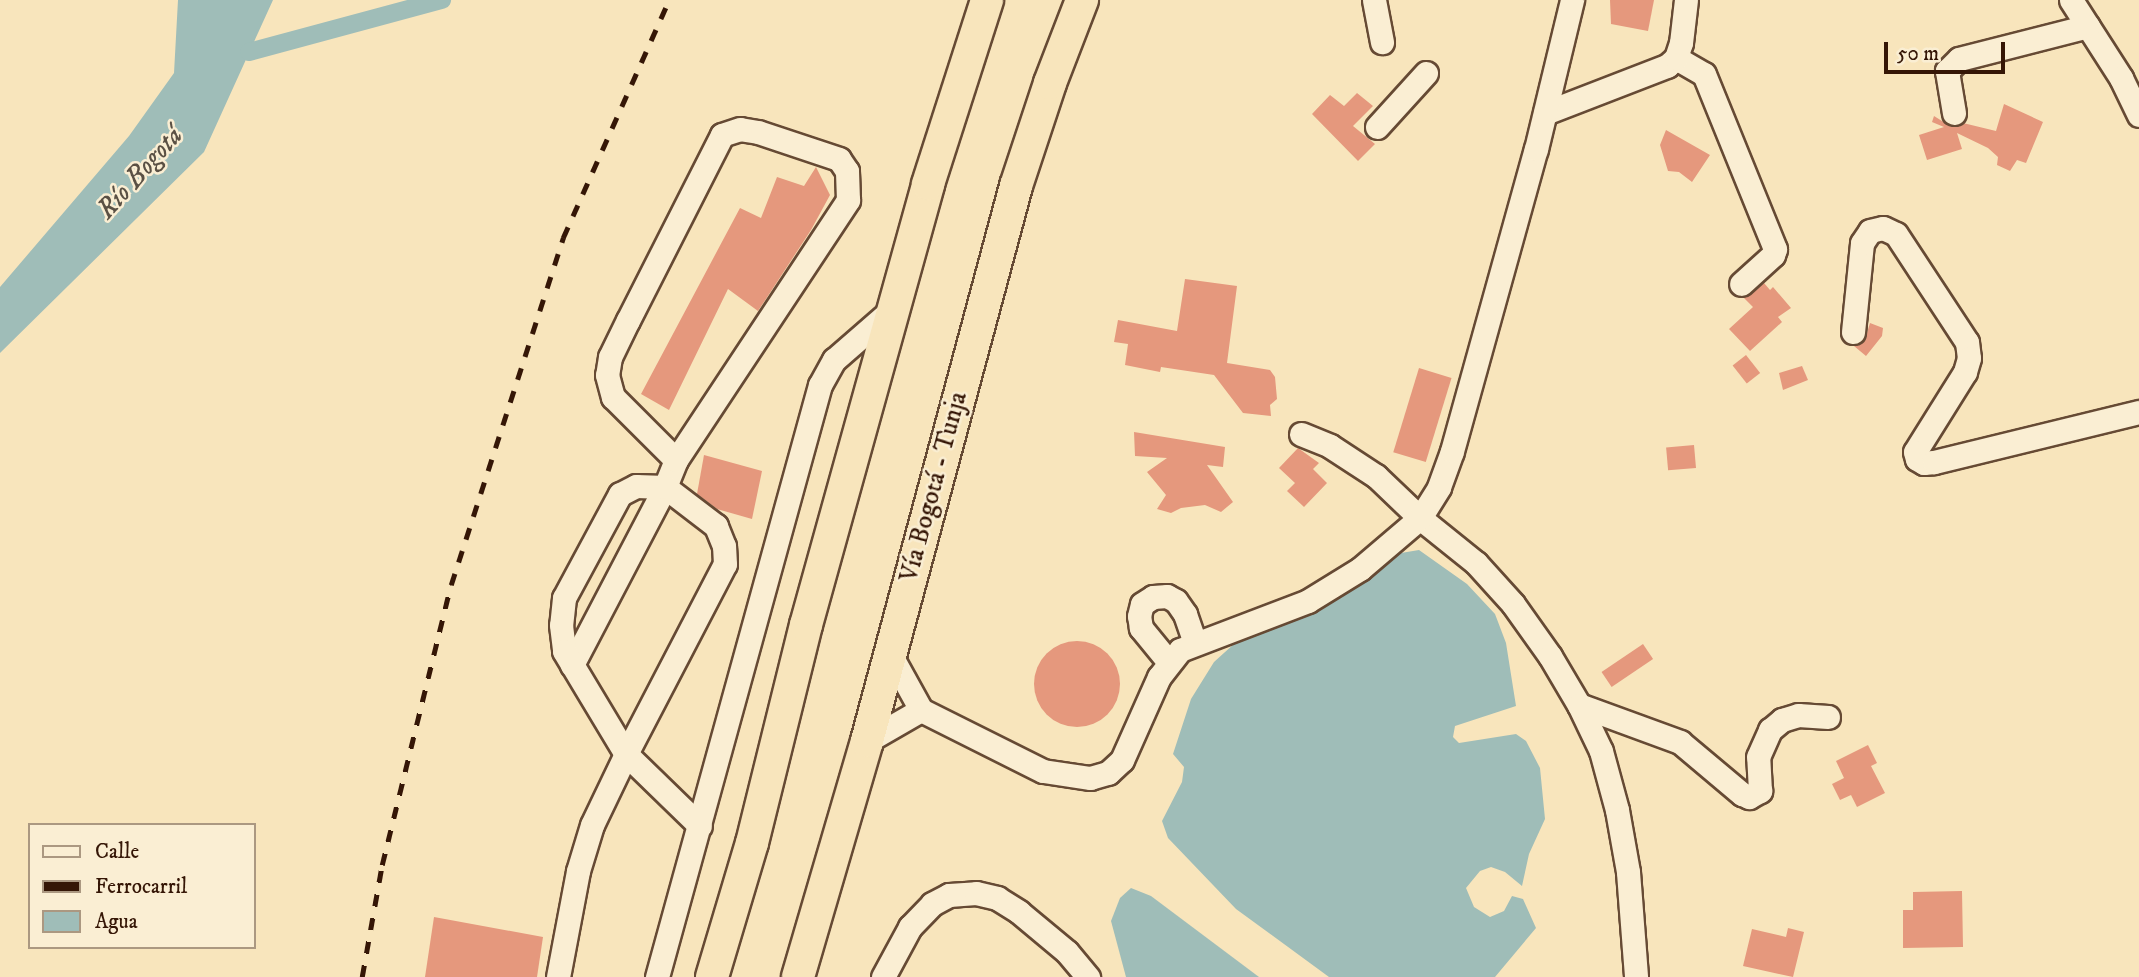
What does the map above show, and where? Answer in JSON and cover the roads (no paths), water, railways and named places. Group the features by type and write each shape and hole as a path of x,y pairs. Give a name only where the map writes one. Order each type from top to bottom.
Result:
{"highway":[{"path":"712,977 752,842 806,625 895,306 960,79 987,0"},
{"name":"Vía Bogotá - Tunja","path":"798,977 867,741 1016,186 1050,83 1083,0"}],"street":[{"path":"1374,0 1382,42"},
{"path":"889,652 921,710 1043,771 1090,778 1108,773 1122,760 1168,661 1180,650 1308,601 1333,587 1420,518 1438,487 1452,451 1545,113 1572,0"},
{"path":"1545,113 1654,73 1676,58 1686,0"},
{"path":"2071,0 2121,78 2139,115"},
{"path":"1954,113 1947,71 1959,59 2088,26"},
{"path":"1676,58 1704,74 1775,249 1773,255 1741,284"},
{"path":"1377,127 1426,73"},
{"path":"572,665 665,487 676,460 848,200 847,171 839,159 758,132 740,129 722,135 628,320 611,357 607,375 613,397 676,460"},
{"path":"1853,332 1862,243 1870,231 1883,228 1896,234 1967,342 1969,358 1965,372 1915,452 1917,458 1924,463 1934,462 2139,412"},
{"path":"657,977 821,385 834,360 895,306"},
{"path":"1301,434 1330,446 1376,476 1420,518 1476,563 1513,604 1579,705 1601,751 1617,810 1629,886 1636,977"},
{"path":"558,977 592,825 626,754 725,564 724,546 716,526 665,487 636,486 620,494 564,598 561,625 564,651 626,754 700,825"},
{"path":"1168,661 1141,628 1139,616 1142,604 1153,597 1167,596 1175,601 1185,614 1195,643"},
{"path":"1579,705 1680,743 1749,797 1760,791 1758,757 1763,740 1770,730 1782,720 1798,715 1828,717"},
{"path":"867,741 921,710"},
{"path":"883,977 910,928 932,904 949,895 976,893 998,898 1019,912 1067,952 1088,977"}],"water":[{"name":"Río Bogotá","path":"178,0 273,0 204,152 0,353 0,287 129,136 174,73"},
{"path":"1419,550 1467,584 1495,614 1506,643 1516,706 1455,726 1453,737 1459,743 1516,734 1526,741 1540,768 1545,819 1529,854 1522,886 1505,872 1491,867 1480,871 1466,888 1474,907 1490,917 1504,911 1512,896 1523,899 1536,928 1495,977 1329,977 1236,909 1168,838 1162,821 1182,782 1184,767 1173,754 1191,699 1214,662 1235,643 1327,604 1401,553"},
{"path":"1131,888 1151,896 1259,977 1126,977 1111,921 1120,898"}],"waterway":[{"path":"249,52 442,0"}],"railway":[{"path":"362,977 382,865 451,585 563,238 669,0"}]}
